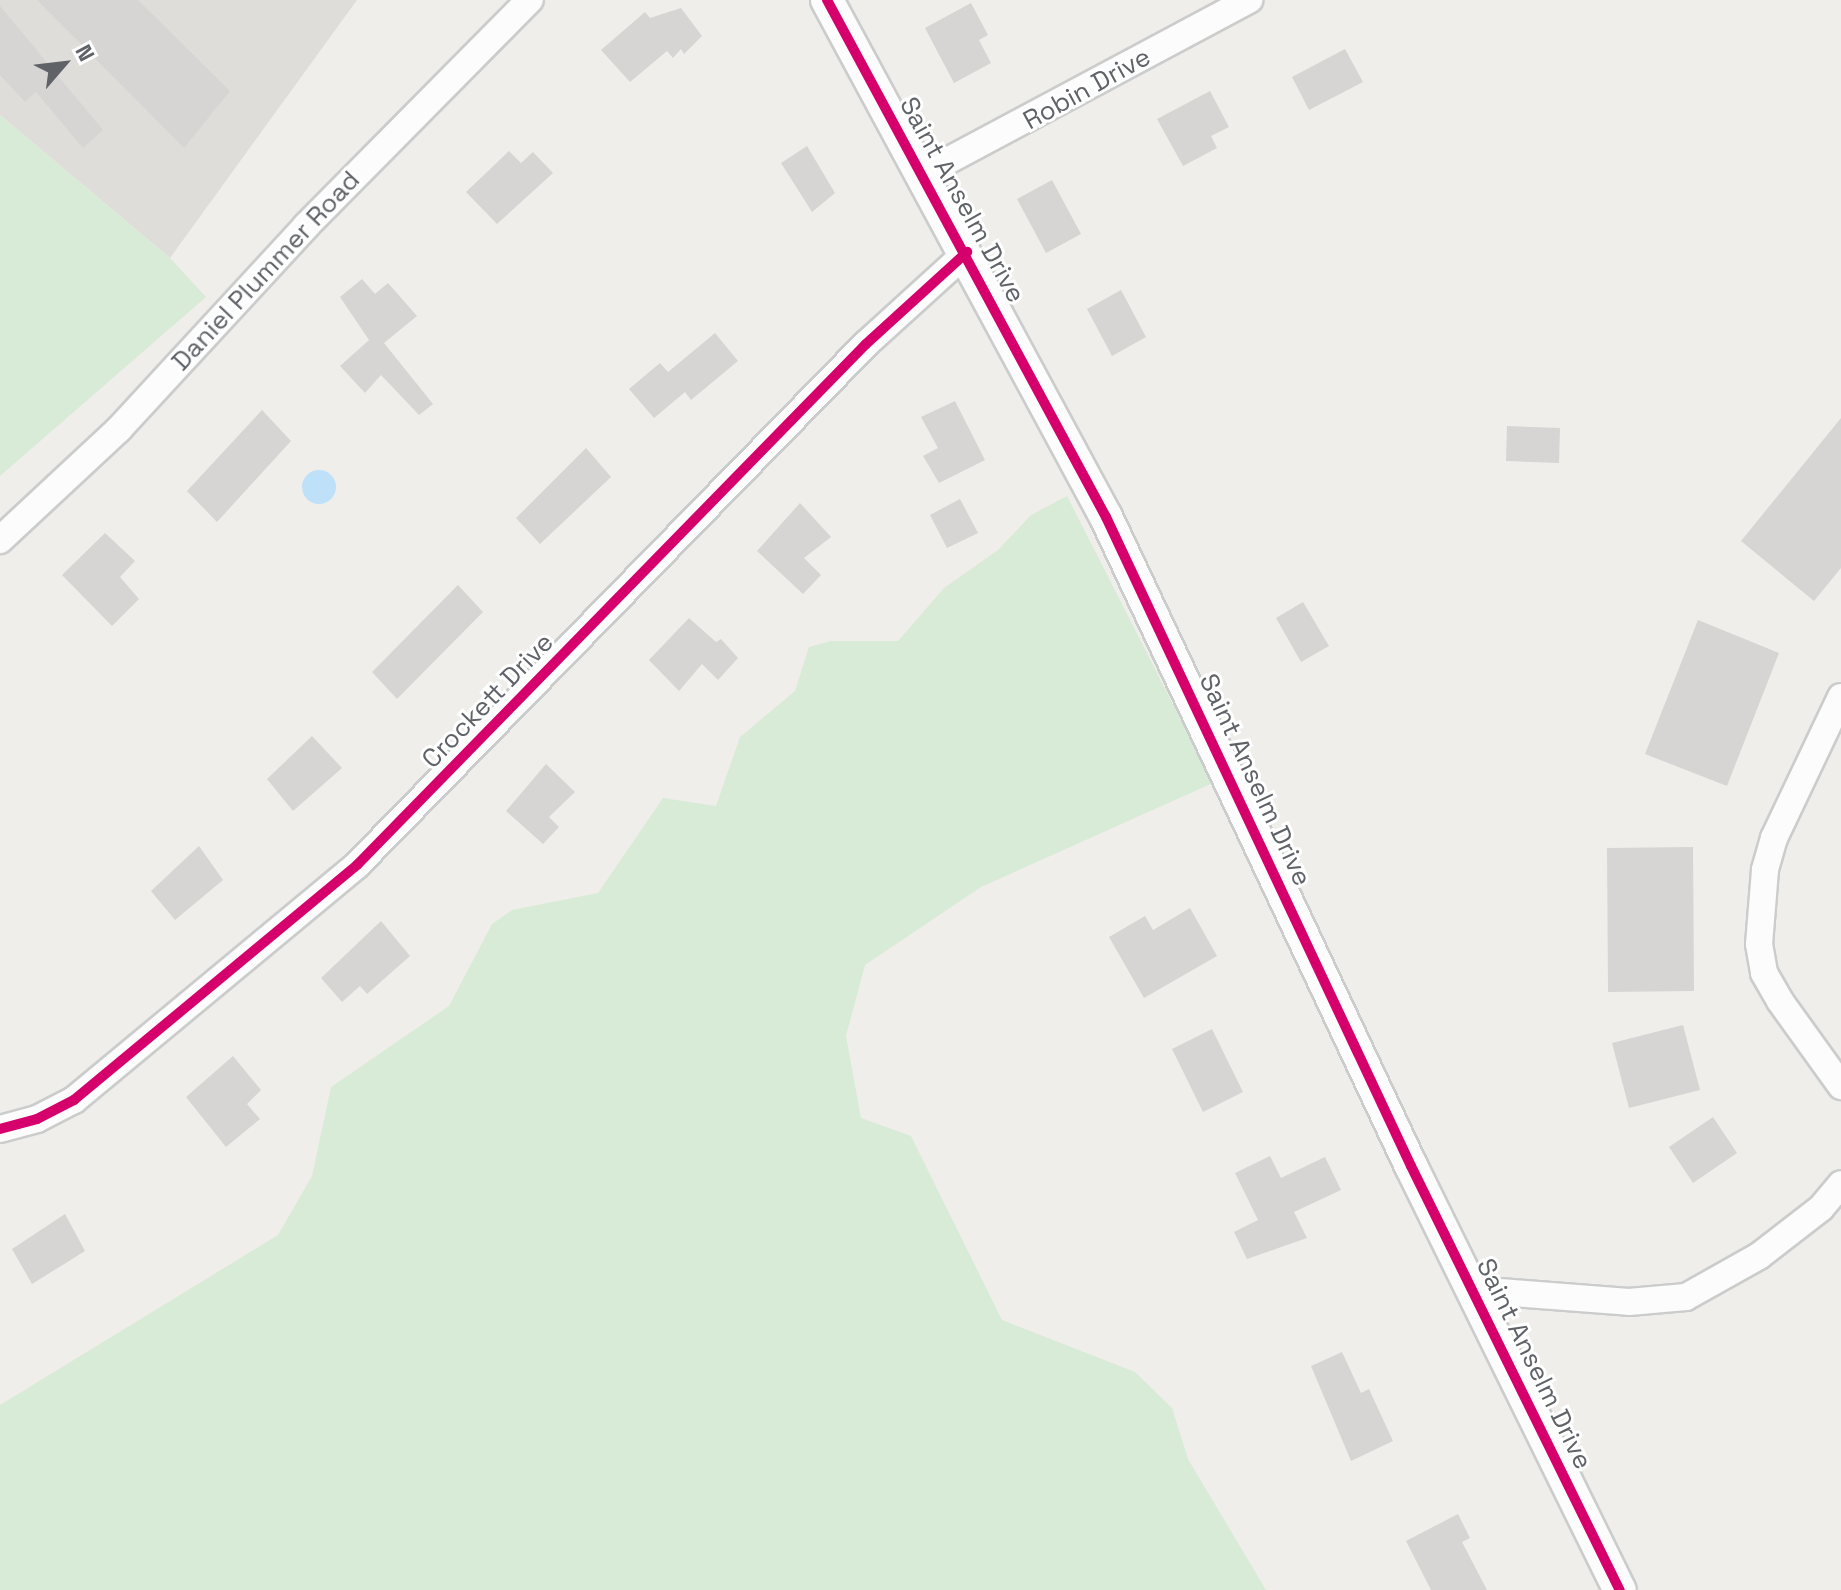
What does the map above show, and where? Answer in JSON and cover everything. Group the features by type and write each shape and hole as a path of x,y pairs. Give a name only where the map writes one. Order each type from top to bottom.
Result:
{"street":[{"name":"Daniel Plummer Road","path":"0,540 119,429 306,226 530,0"},
{"name":"Saint Anselm Drive","path":"827,0 967,252 1140,586 1620,1590"},
{"name":"Robin Drive","path":"923,174 1249,0"},
{"name":"Crockett Drive","path":"0,1129 37,1119 74,1100 357,865 866,344 967,252"},
{"path":"1841,697 1774,838 1765,870 1759,944 1764,973 1780,1001 1841,1086"},
{"path":"1474,1290 1629,1302 1686,1297 1759,1256 1821,1208 1841,1184"}],"shaded area":[{"path":"0,0 357,0 170,258 0,115"}],"green space":[{"path":"0,115 170,258 206,297 0,476"},
{"path":"1067,496 1213,783 981,887 865,965 846,1036 861,1118 911,1136 1002,1320 1135,1372 1172,1408 1188,1459 1266,1590 0,1590 0,1405 278,1235 312,1176 331,1087 449,1006 492,924 512,910 598,893 663,798 716,806 740,737 795,691 809,647 831,641 898,641 944,588 998,550 1031,515"}],"water":[{"path":"319,470 331,475 336,487 331,499 319,504 307,499 302,487 307,475"}],"building":[{"path":"37,0 138,0 230,91 184,148"},
{"path":"971,3 988,35 979,40 991,63 954,83 925,28"},
{"path":"0,6 103,130 83,148 36,92 25,102 0,75"},
{"path":"681,8 702,36 684,54 681,49 673,58 667,51 630,82 601,50 645,12 650,18"},
{"path":"1345,49 1363,82 1309,110 1292,77"},
{"path":"1210,91 1229,127 1211,136 1217,148 1183,166 1157,119"},
{"path":"807,146 835,193 812,212 781,163"},
{"path":"509,151 521,163 533,152 553,173 497,224 466,192"},
{"path":"1052,180 1081,234 1046,253 1017,199"},
{"path":"362,279 375,294 388,283 417,316 384,343 433,404 419,415 381,375 365,393 340,366 369,340 340,297"},
{"path":"1121,290 1146,337 1112,356 1087,309"},
{"path":"715,333 738,361 691,400 685,392 654,418 629,389 660,363 668,372"},
{"path":"955,401 985,460 939,483 923,456 938,448 921,417"},
{"path":"262,410 291,441 217,522 187,491"},
{"path":"1841,418 1841,568 1814,601 1741,541"},
{"path":"1507,426 1560,428 1559,463 1506,461"},
{"path":"586,448 611,477 540,544 516,518"},
{"path":"960,499 978,533 947,548 930,515"},
{"path":"800,503 831,537 804,558 821,575 803,594 757,551"},
{"path":"105,533 135,561 120,577 139,599 112,626 62,575"},
{"path":"458,585 483,612 397,699 372,672"},
{"path":"1303,602 1329,646 1301,662 1276,618"},
{"path":"689,618 716,642 721,639 738,658 718,680 702,664 679,691 649,660"},
{"path":"1698,620 1779,653 1727,786 1645,754"},
{"path":"312,736 342,768 293,811 267,779"},
{"path":"546,764 575,792 549,817 559,827 543,844 506,811"},
{"path":"199,846 223,880 175,920 151,891"},
{"path":"1693,847 1694,991 1608,992 1607,848"},
{"path":"1190,908 1217,956 1144,998 1109,937 1145,916 1153,930"},
{"path":"381,921 410,956 367,994 360,986 342,1002 321,978"},
{"path":"1683,1025 1700,1090 1629,1108 1612,1043"},
{"path":"1212,1029 1243,1092 1203,1112 1172,1049"},
{"path":"233,1056 261,1090 247,1104 260,1119 226,1147 186,1097"},
{"path":"1713,1117 1737,1153 1693,1183 1669,1147"},
{"path":"1270,1156 1281,1178 1325,1157 1341,1190 1294,1212 1307,1238 1247,1259 1234,1232 1258,1220 1235,1173"},
{"path":"65,1214 85,1251 32,1284 12,1249"},
{"path":"1342,1352 1361,1393 1369,1389 1393,1441 1351,1461 1311,1366"},
{"path":"1458,1514 1470,1538 1462,1542 1487,1590 1431,1590 1406,1541"}],"cycle path":[{"path":"827,0 1106,517 1411,1166 1620,1590"},
{"path":"0,1129 37,1119 74,1100 357,865 866,344 967,252"}]}
